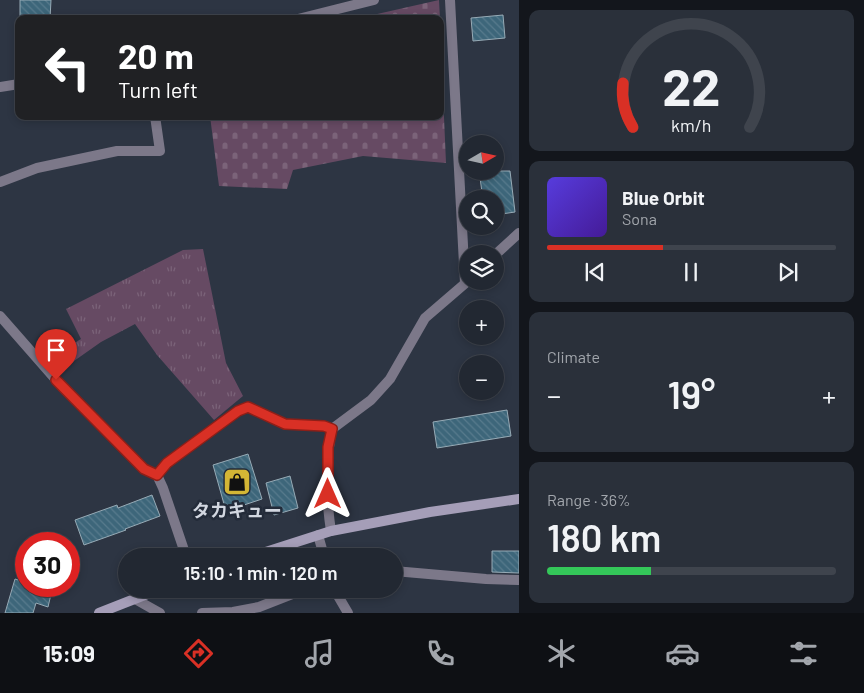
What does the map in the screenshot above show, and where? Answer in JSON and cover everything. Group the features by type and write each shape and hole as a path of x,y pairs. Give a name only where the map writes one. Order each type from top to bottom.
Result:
{"street":[{"path":"313,15 369,0"},
{"path":"450,0 464,245"},
{"path":"0,87 15,85"},
{"path":"0,182 37,168 117,151 160,151 156,120"},
{"path":"504,247 519,233"},
{"path":"331,531 328,510 328,447 332,429 371,400 390,379 425,318 459,288"},
{"path":"0,316 71,395 144,469 157,475 183,548"},
{"path":"157,475 167,463 238,411 248,407 285,424 324,426 332,429"},
{"path":"278,548 331,531 430,512 519,499"},
{"path":"318,535 322,548"},
{"path":"403,572 519,580"},
{"path":"202,613 233,612 259,607 282,598"},
{"path":"339,598 348,613"},
{"path":"100,613 134,599 160,613"}],"green space":[{"path":"439,0 440,15 373,15"},
{"path":"444,117 446,163 363,156 293,170 287,189 219,186 211,120 444,120"},
{"path":"203,249 226,363 243,396 214,420 157,355 135,324 101,342 57,373 46,360 81,339 66,309 183,250"}],"building":[{"path":"20,0 51,0 50,15 20,15"},
{"path":"503,15 505,38 473,41 471,18"},
{"path":"504,171 510,171 515,212 504,214 504,190 482,190 480,180 504,180"},
{"path":"507,410 511,436 437,448 433,422"},
{"name":"タカキュー","path":"248,454 262,499 226,511 213,465"},
{"path":"290,476 298,508 274,515 266,483"},
{"path":"152,495 160,516 84,545 75,520 117,505 118,508"},
{"path":"492,551 519,551 519,573 492,572"},
{"path":"15,579 15,597 50,597 48,607 36,603 33,613 5,613"}],"place":[{"name":"タカキュー","path":"237,482"}],"route":[{"path":"56,380 144,469 157,475 167,463 238,411 248,407 285,424 324,426 332,429 328,447 328,494"}]}
